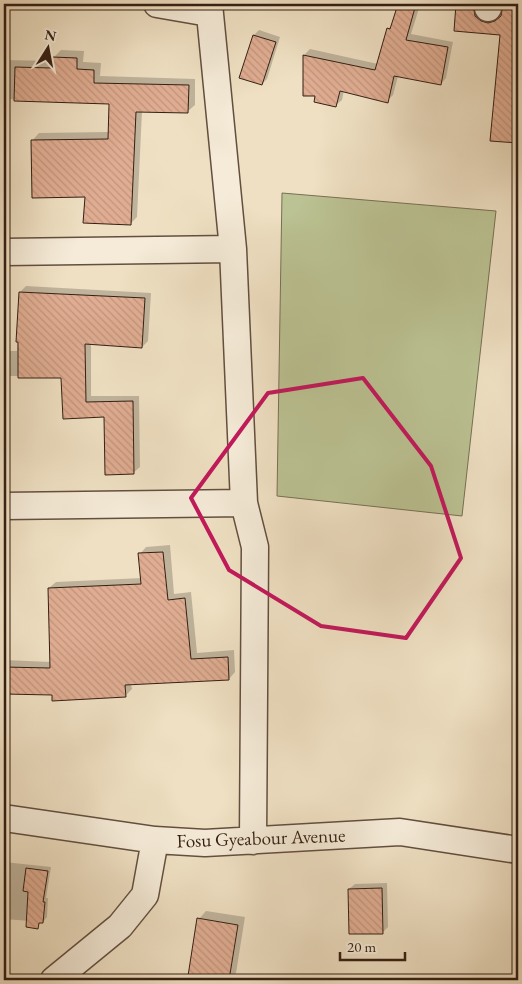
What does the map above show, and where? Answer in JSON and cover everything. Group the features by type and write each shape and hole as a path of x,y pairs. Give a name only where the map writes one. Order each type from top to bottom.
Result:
{"street":[{"path":"156,4 209,8 233,250 244,503 255,547 253,841"},
{"path":"4,252 233,250"},
{"path":"4,506 244,503"},
{"name":"Fosu Gyeabour Avenue","path":"4,818 155,840 206,843 400,832 518,850"},
{"path":"54,980 120,926 145,895 155,840"}],"highlighted area":[{"path":"363,378 431,466 461,558 406,638 321,626 229,570 191,498 268,393"}],"green space":[{"path":"282,193 496,211 462,516 277,496"}],"building":[{"path":"398,4 416,4 406,40 448,47 441,85 394,76 388,103 340,91 336,107 314,102 315,96 303,96 303,55 375,70 387,28 390,29"},
{"path":"456,4 473,4 475,16 481,21 488,23 495,21 501,16 503,4 518,4 516,51 518,51 518,143 490,141 500,35 454,31"},
{"path":"253,35 276,42 262,85 239,78"},
{"path":"52,57 77,58 77,69 94,70 94,83 189,85 188,113 136,112 131,225 83,223 85,197 32,198 31,140 108,139 109,104 14,101 15,67 52,68"},
{"path":"19,292 145,298 142,348 85,344 86,402 133,401 134,474 105,475 104,417 63,419 61,378 18,378 18,342 16,342"},
{"path":"163,552 168,600 185,598 191,659 228,657 229,680 125,685 126,697 52,701 52,695 4,694 4,667 50,668 48,588 141,584 138,553"},
{"path":"26,868 48,871 43,902 45,902 43,923 39,923 38,929 26,927 28,892 23,891"},
{"path":"382,888 383,934 349,934 348,889"},
{"path":"197,918 238,925 229,980 188,976"}]}
